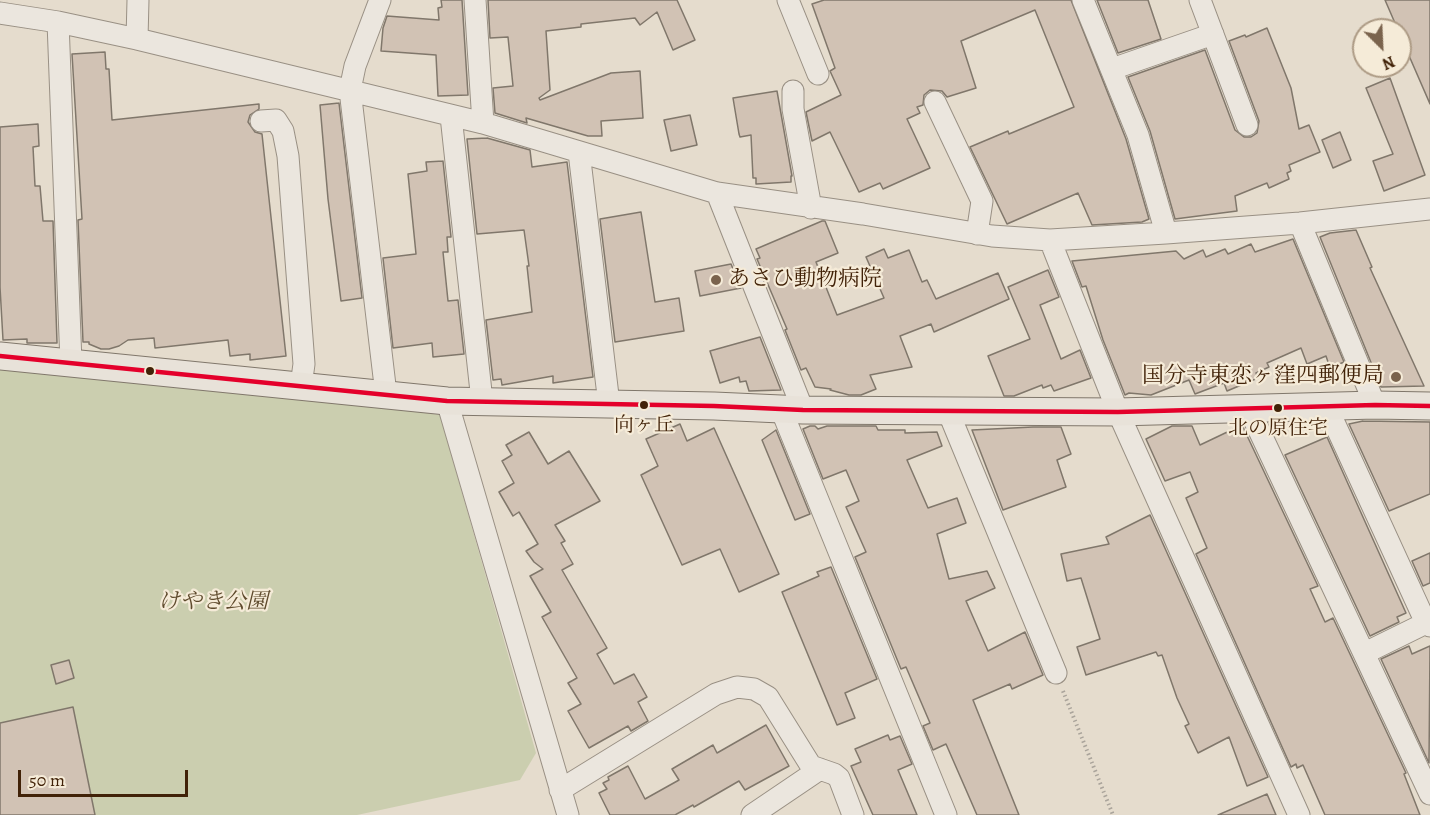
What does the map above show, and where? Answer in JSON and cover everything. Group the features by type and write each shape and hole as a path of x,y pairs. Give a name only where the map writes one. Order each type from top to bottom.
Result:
{"main road":[{"path":"0,356 447,401 792,409 1118,412 1375,405 1430,406"}],"street":[{"path":"137,39 138,0"},
{"path":"380,0 355,66 350,90 386,394"},
{"path":"475,0 483,123"},
{"path":"788,0 818,74"},
{"path":"1083,0 1138,135 1166,233"},
{"path":"1200,0 1247,125"},
{"path":"0,13 137,39 483,123 717,193 863,214 977,234 1050,240 1300,223 1430,209"},
{"path":"57,22 71,363"},
{"path":"1112,69 1213,34"},
{"path":"793,91 793,109 811,208"},
{"path":"935,102 982,201 977,234"},
{"path":"451,116 482,401"},
{"path":"261,121 276,120 283,131 288,156 304,364 302,386"},
{"path":"579,152 609,404"},
{"path":"717,193 792,409 946,815"},
{"path":"1300,223 1375,405"},
{"path":"1050,240 1118,412 1299,815"},
{"path":"447,401 568,815"},
{"path":"1327,407 1428,624 1365,652"},
{"path":"1249,409 1430,794"},
{"path":"948,411 1056,673"},
{"path":"560,790 716,694 737,687 754,688 768,697 811,766 839,778 853,815"},
{"path":"752,815 820,770"}],"path":[{"path":"1056,673 1113,815"}],"green space":[{"name":"けやき公園","path":"0,369 380,406 440,415 536,753 520,780 357,815 0,815"}],"building":[{"path":"441,0 462,0 468,95 438,96 436,55 381,51 383,28 387,16 439,20 438,8 442,7"},
{"path":"488,0 677,0 695,40 673,50 657,12 640,25 635,18 581,24 581,27 546,31 550,90 539,98 540,100 611,73 640,71 643,118 601,121 602,136 588,136 526,118 527,123 495,113 493,88 513,86 508,37 490,38"},
{"path":"824,0 1071,0 1126,139 1149,219 1142,222 1092,225 1078,193 1007,224 970,147 1008,131 1009,134 1074,107 1035,10 961,41 976,88 947,97 942,91 930,90 924,95 923,105 917,107 920,113 907,119 930,168 883,189 880,183 859,192 830,132 812,141 806,112 841,95 830,71 835,68 812,4"},
{"path":"1097,0 1148,0 1161,39 1118,53"},
{"path":"1385,0 1430,0 1430,104 1412,63 1412,18 1393,18"},
{"path":"1267,28 1291,88 1299,129 1309,125 1320,152 1289,165 1291,171 1287,173 1289,179 1269,188 1267,183 1235,196 1237,211 1175,219 1150,131 1128,77 1205,50 1235,130 1244,137 1251,137 1257,133 1259,121 1229,41"},
{"path":"105,52 106,69 109,69 112,120 259,104 259,109 250,115 248,122 255,132 262,134 286,356 250,360 250,354 230,356 228,340 155,348 154,338 128,340 109,349 101,349 89,342 83,342 78,220 82,219 72,54"},
{"path":"1390,78 1425,175 1384,191 1373,161 1393,154 1366,88"},
{"path":"777,91 792,176 791,182 756,184 756,178 753,178 751,135 740,137 733,98"},
{"path":"339,103 362,298 341,301 328,199 320,105"},
{"path":"690,115 697,145 671,151 664,120"},
{"path":"38,124 39,146 33,147 35,186 40,186 43,221 53,221 57,343 27,343 27,339 3,340 0,287 0,127"},
{"path":"1340,132 1351,160 1333,168 1322,140"},
{"path":"487,138 530,150 532,167 567,162 593,377 553,383 553,376 502,385 501,379 493,380 486,320 532,312 524,230 477,234 467,139"},
{"path":"443,161 451,237 447,237 448,252 443,252 448,301 458,300 464,354 433,357 432,343 393,348 383,258 416,254 408,174 427,171 426,162"},
{"path":"641,212 655,302 679,298 684,331 615,342 600,219"},
{"path":"825,221 838,253 816,262 837,315 884,298 866,257 884,249 888,258 909,250 922,282 927,280 936,299 998,273 1009,299 934,332 931,324 900,336 912,367 870,375 876,389 861,395 849,395 815,387 806,368 801,370 785,330 787,329 757,259 760,258 756,249"},
{"path":"1356,230 1372,267 1370,268 1424,386 1381,387 1320,237 1330,233"},
{"path":"1293,239 1344,362 1330,368 1326,356 1307,364 1301,348 1267,363 1269,367 1256,373 1258,378 1227,391 1224,383 1195,394 1189,380 1151,395 1129,393 1125,395 1103,340 1086,286 1082,287 1072,261 1176,251 1184,259 1203,250 1206,257 1225,249 1228,254 1251,244 1255,252"},
{"name":"あさひ動物病院","path":"731,264 741,288 700,296 695,271"},
{"path":"1048,270 1059,297 1040,305 1061,359 1080,350 1091,378 1054,391 1051,385 1043,388 1042,385 1014,396 1004,396 988,356 1030,339 1008,287"},
{"path":"760,337 781,390 749,391 746,381 740,382 739,377 720,383 710,351"},
{"path":"1363,421 1430,422 1430,494 1389,511 1349,424"},
{"path":"680,424 687,441 714,428 779,574 739,592 720,549 682,565 641,475 658,466 646,439"},
{"path":"1242,425 1318,586 1310,589 1325,622 1333,618 1406,773 1404,774 1420,815 1325,815 1303,765 1297,768 1296,764 1291,767 1196,554 1207,548 1186,498 1198,492 1190,472 1165,481 1146,439 1172,426 1192,426 1200,445"},
{"path":"810,426 818,429 827,426 876,426 878,430 905,430 905,433 937,432 942,446 907,460 928,508 957,498 966,523 937,534 949,579 987,571 995,588 966,601 988,651 1025,632 1043,675 1012,689 1010,684 973,700 1019,815 977,815 946,744 933,750 923,726 930,723 906,667 901,669 855,557 866,552 846,507 859,501 846,470 823,479 803,429"},
{"path":"1061,427 1071,454 1057,460 1066,487 1003,510 972,430"},
{"path":"776,430 810,514 795,520 762,440"},
{"path":"529,432 548,464 569,451 600,501 555,525 565,541 561,543 573,564 562,570 607,648 597,654 614,684 634,674 647,697 638,702 648,721 631,731 628,726 589,748 568,711 581,704 568,683 577,678 542,617 551,612 530,576 543,569 526,551 538,544 519,512 513,516 499,492 514,483 502,461 512,455 506,445"},
{"path":"1327,437 1406,613 1397,617 1399,622 1370,636 1285,455"},
{"path":"1150,515 1268,777 1247,786 1229,737 1198,753 1185,726 1189,724 1162,655 1158,656 1156,652 1086,675 1077,647 1100,639 1081,578 1067,581 1061,554 1109,544 1106,537"},
{"path":"1430,553 1430,583 1423,586 1412,561"},
{"path":"831,567 877,679 845,693 855,718 837,725 782,592 819,576 817,572"},
{"path":"1409,646 1412,654 1430,646 1429,763 1381,659"},
{"path":"69,660 74,678 56,684 51,665"},
{"path":"73,707 95,815 0,815 0,723"},
{"path":"766,725 789,766 745,790 739,781 694,807 693,805 675,815 610,815 599,793 607,789 603,783 609,780 608,777 628,766 645,799 679,780 672,769 713,745 717,753"},
{"path":"888,735 890,740 900,736 912,764 898,770 917,815 873,815 851,766 861,762 855,749"},
{"path":"1267,794 1276,815 1218,815"}],"transit line":[{"path":"0,356 447,401 803,410 1118,412 1375,405 1430,406"}],"place":[{"name":"あさひ動物病院","path":"716,280"},
{"name":"国分寺東恋ヶ窪四郵便局","path":"1396,377"},
{"name":"向ヶ丘","path":"644,405"},
{"name":"北の原住宅","path":"1278,408"}]}
